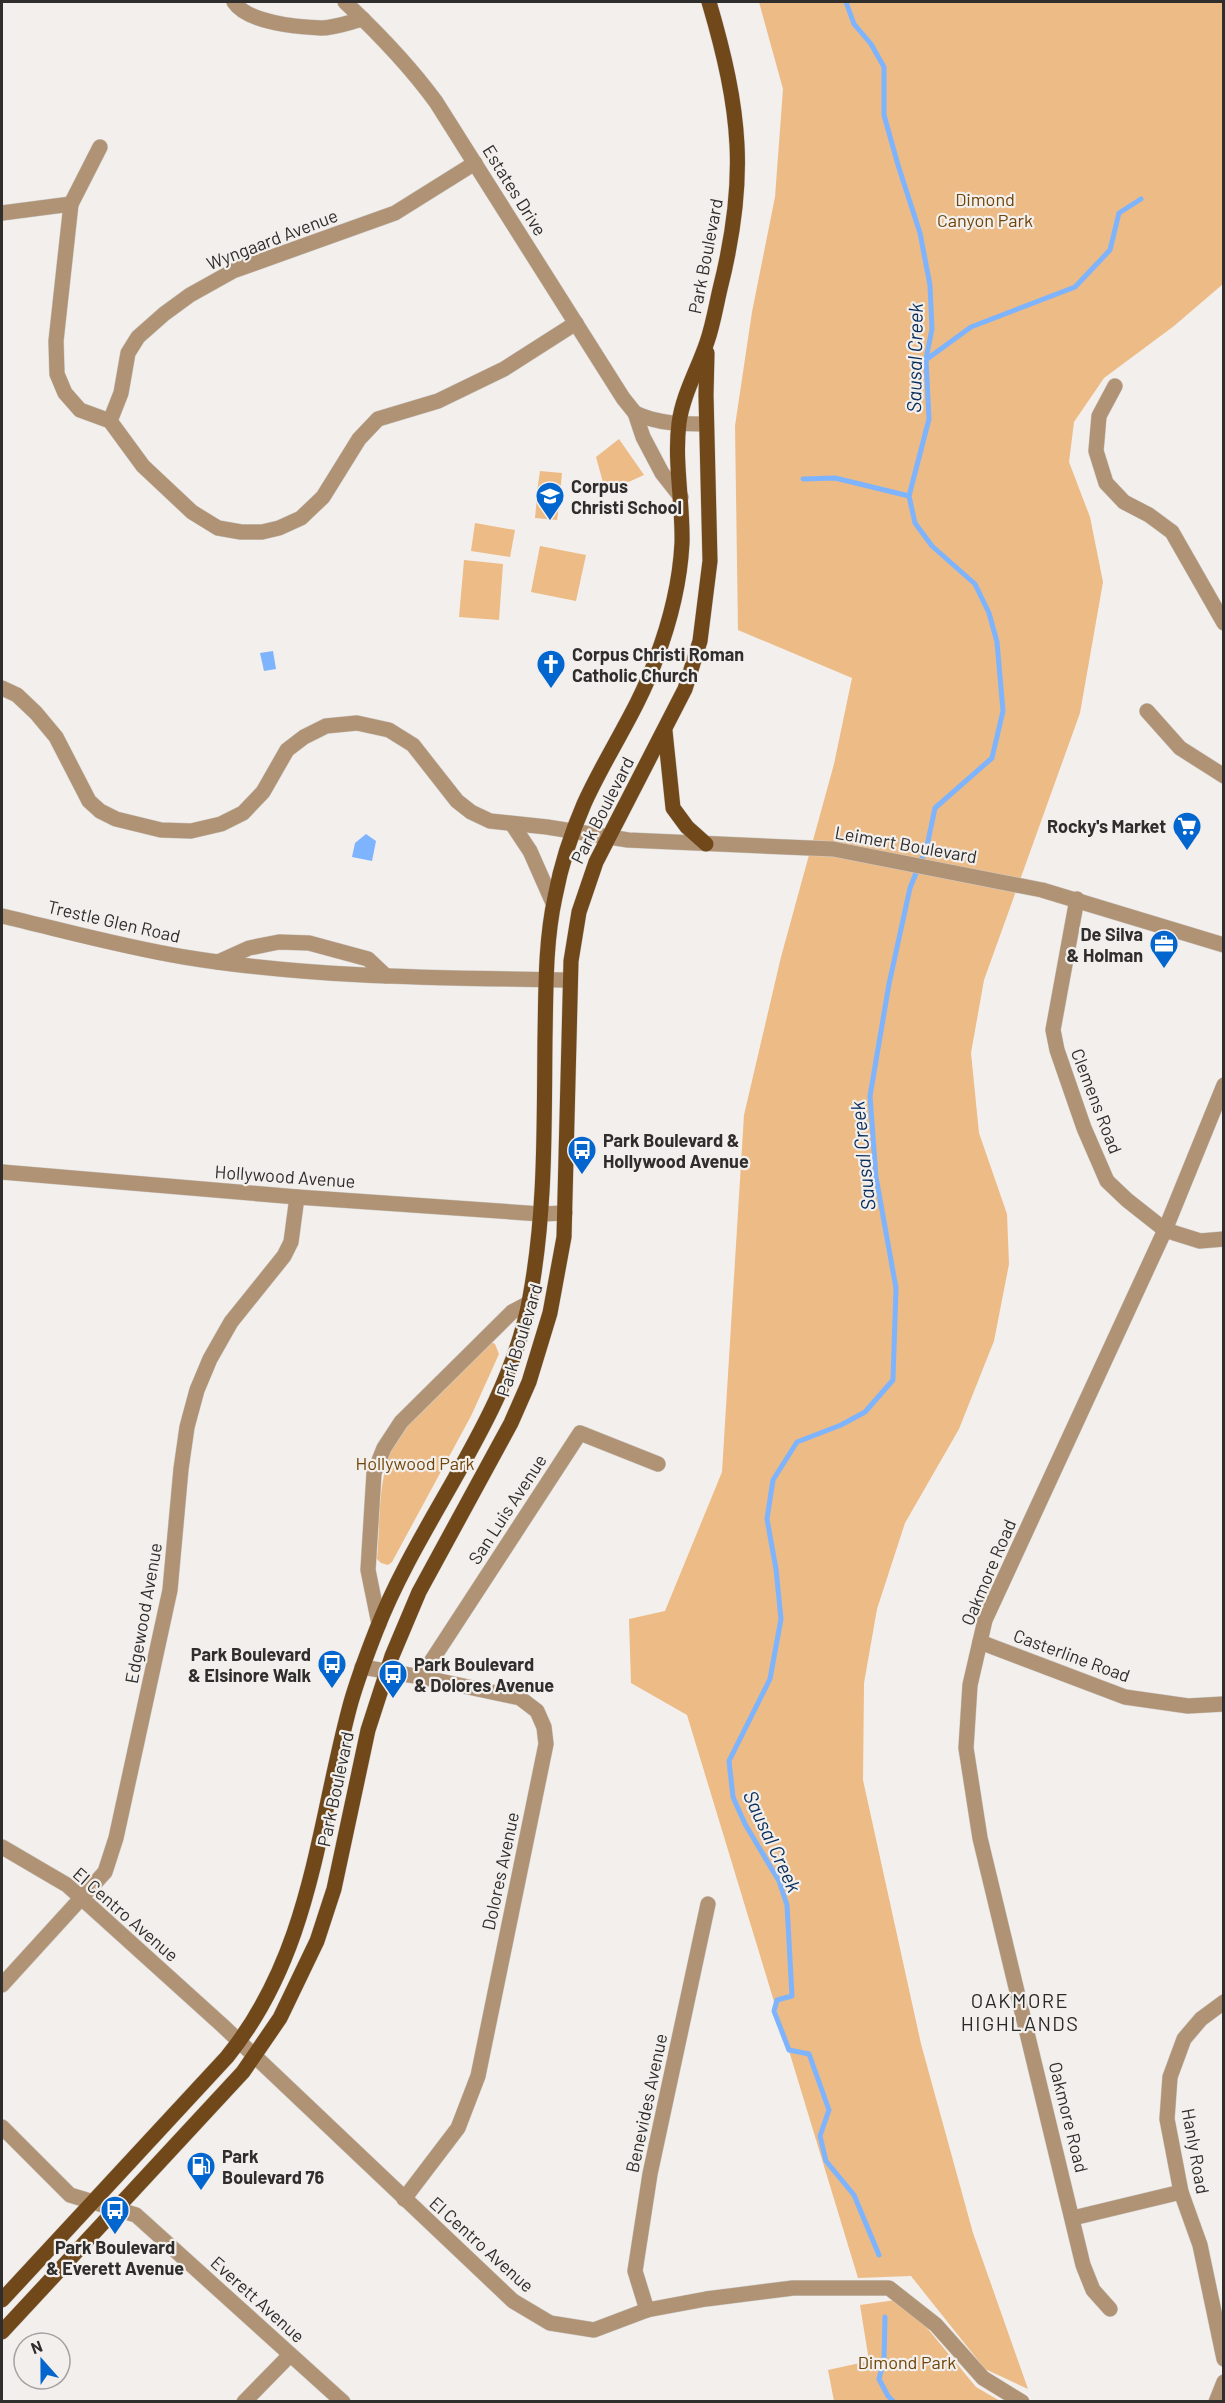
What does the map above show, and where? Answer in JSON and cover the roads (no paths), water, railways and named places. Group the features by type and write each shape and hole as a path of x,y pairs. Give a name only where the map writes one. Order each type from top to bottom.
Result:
{"main road":[{"name":"Park Boulevard","path":"2,2300 239,2042 271,1988 296,1933 313,1876 332,1782 362,1667 379,1624 502,1386 529,1303 541,1214 546,980 553,903 564,857 584,804 656,661 676,591 682,545 679,424 689,385 708,341 734,226 739,152 730,76 709,2"},
{"name":"Park Boulevard","path":"2,2332 206,2112 255,2056 280,2018 317,1941 334,1889 368,1730 386,1671 419,1592 511,1423 529,1382 559,1276 565,1214 570,980 574,934 579,912 596,862 685,689 700,641 706,603 711,526 706,424 708,341"},
{"path":"665,731 673,808 687,827 706,844"}],"street":[{"path":"234,2 238,7 264,21 294,25 323,28 363,19"},
{"name":"Estates Drive","path":"345,2 417,76 623,398 635,413 643,437 662,472 681,497"},
{"path":"100,147 71,204 56,341 57,374 65,393 81,410 110,421 143,466 192,512 218,528 241,532 262,532 279,528 301,518 323,498 359,439 378,419 438,401 495,374 576,323"},
{"name":"Wyngaard Avenue","path":"110,421 121,393 128,353 138,337 189,295 233,271 395,213 475,164"},
{"path":"2,213 71,204"},
{"path":"1115,386 1099,416 1095,451 1106,483 1124,502 1149,515 1172,532 1224,623"},
{"path":"635,413 679,424 706,424"},
{"name":"Leimert Boulevard","path":"2,688 16,695 36,712 56,737 88,801 100,811 126,823 161,830 190,831 221,825 243,813 263,792 287,750 296,743 326,726 357,723 389,729 413,745 457,801 471,812 490,821 609,837 706,844 833,849 1041,890 1224,945"},
{"path":"1147,711 1180,748 1224,776"},
{"path":"512,824 530,850 553,903"},
{"name":"Clemens Road","path":"1077,899 1053,1030 1057,1050 1084,1128 1107,1181 1127,1200 1165,1230 1200,1241 1224,1239"},
{"name":"Trestle Glen Road","path":"2,916 182,957 290,971 386,976 570,980"},
{"path":"218,962 249,948 279,942 309,943 368,958 386,976"},
{"name":"Oakmore Road","path":"1110,2309 1093,2290 1083,2265 980,1838 966,1748 970,1685 985,1620 1165,1230 1224,1085"},
{"name":"Hollywood Avenue","path":"2,1172 297,1197 565,1214"},
{"name":"Edgewood Avenue","path":"2,1984 105,1872 116,1838 170,1590 181,1469 187,1427 197,1390 210,1359 231,1322 284,1256 291,1242 295,1224 297,1197"},
{"name":"Park Boulevard","path":"379,1624 369,1570 374,1473 384,1448 401,1422 512,1312 529,1303"},
{"name":"San Luis Avenue","path":"421,1677 580,1433 658,1464"},
{"name":"Casterline Road","path":"980,1642 1125,1697 1188,1706 1224,1704"},
{"name":"Dolores Avenue","path":"362,1667 520,1698 537,1711 544,1727 546,1744 478,2076 458,2128 404,2199"},
{"name":"El Centro Avenue","path":"2,1846 67,1885 255,2056 513,2301 550,2323 594,2330 647,2310 793,2288 889,2288 936,2325 983,2378 1022,2402"},
{"name":"Benevides Avenue","path":"647,2310 634,2271 650,2174 708,1904"},
{"name":"Hanly Road","path":"1224,2002 1201,2019 1184,2039 1170,2077 1167,2119 1181,2192 1200,2244 1224,2359"},
{"name":"Everett Avenue","path":"2,2127 70,2195 136,2215 343,2402"},
{"path":"1073,2218 1181,2192"},
{"path":"244,2402 290,2355"},
{"path":"1216,2402 1224,2382"}],"water":[{"path":"273,651 276,669 264,671 260,653"},
{"path":"366,834 376,841 372,861 352,857 355,843"}],"waterway":[{"name":"Sausal Creek","path":"846,2 854,24 871,44 884,67 884,115 920,233 930,285 932,329 926,359 929,419 909,496 915,523 932,546 975,584 989,613 997,642 1003,711 992,758 935,808 927,846 910,888 889,984 870,1096 876,1177 896,1288 893,1380 865,1412 841,1425 797,1442 773,1480 767,1519 776,1569 781,1619 770,1679 729,1761 733,1797 745,1824 779,1881 787,1905 792,1996 777,2000 774,2011 789,2050 809,2054 829,2110 820,2136 826,2161 854,2195 879,2255"},
{"path":"927,359 971,327 1075,287 1110,250 1119,213 1141,199"},
{"path":"803,479 835,478 909,496"},
{"name":"Sausal Creek","path":"885,2317 884,2360 879,2379 894,2402"}],"place":[{"name":"Corpus Christi School","path":"550,522"},
{"name":"Corpus Christi Roman Catholic Church","path":"551,690"},
{"name":"Rocky's Market","path":"1187,852"},
{"name":"De Silva & Holman","path":"1164,970"},
{"name":"Park Boulevard & Hollywood Avenue","path":"582,1176"},
{"name":"Park Boulevard & Elsinore Walk","path":"332,1690"},
{"name":"Park Boulevard & Dolores Avenue","path":"393,1700"},
{"name":"Park Boulevard 76","path":"201,2192"},
{"name":"Park Boulevard & Everett Avenue","path":"115,2236"}],"district":[{"name":"OAKMORE HIGHLANDS","path":"1020,2012"}],"park label":[{"name":"Dimond Canyon Park","path":"985,209"},
{"name":"Hollywood Park","path":"415,1463"},
{"name":"Dimond Park","path":"907,2362"}]}
